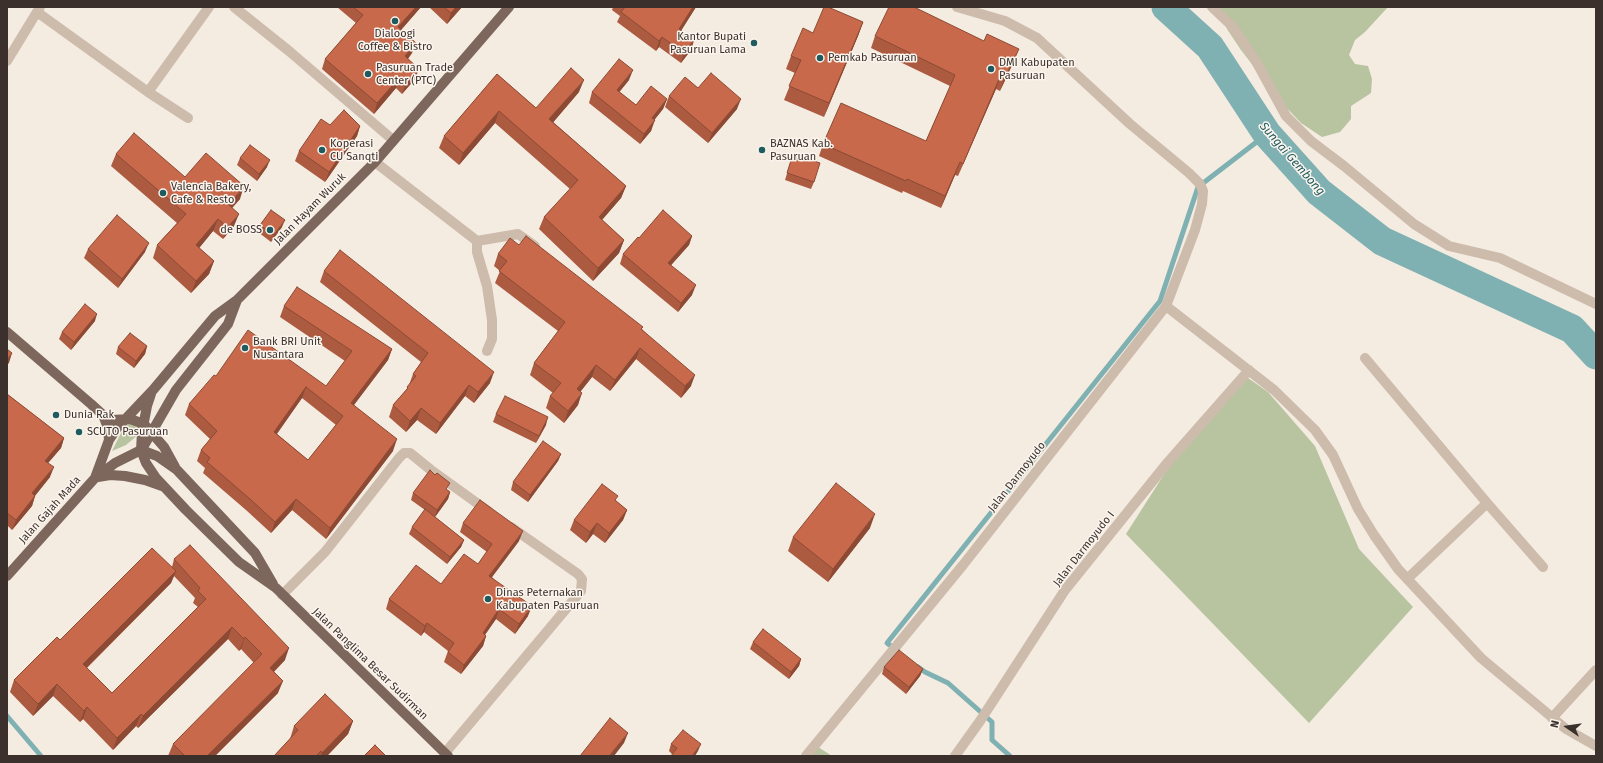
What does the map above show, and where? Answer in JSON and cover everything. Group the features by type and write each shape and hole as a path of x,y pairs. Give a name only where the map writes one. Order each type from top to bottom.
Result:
{"main road":[{"name":"Jalan Hayam Wuruk","path":"95,478 109,440 117,428 153,390 215,316 237,300 374,162 509,7"},
{"name":"Jalan Hayam Wuruk","path":"141,450 176,390 228,324 237,300"},
{"path":"7,332 103,416 112,420 130,419 144,424 164,447 177,470"},
{"path":"95,478 116,463 141,450 147,406 153,390"},
{"path":"103,416 108,428 109,440"},
{"name":"Jalan Panglima Besar Sudirman","path":"141,450 157,456 177,470 255,553 279,592"},
{"name":"Jalan Panglima Besar Sudirman","path":"141,450 146,463 156,478 239,562 279,592 447,754"},
{"path":"95,478 110,475 125,476 145,480 164,487"},
{"name":"Jalan Gajah Mada","path":"7,576 95,478"}],"street":[{"path":"148,92 209,7"},
{"path":"234,7 393,140"},
{"name":"Jalan Darmoyudo","path":"806,756 963,565 1166,306 1195,230 1202,204 1203,191 1201,186 1188,173 1130,124 1037,38 1005,21 957,7"},
{"path":"1212,7 1237,33 1257,63 1286,116 1311,142 1344,166 1414,224 1449,246 1500,258 1596,304"},
{"path":"7,61 10,48 39,10 148,92 188,118"},
{"path":"374,162 477,241 518,234 527,239 545,254"},
{"path":"477,241 477,252 487,286 492,320 492,339 487,351"},
{"path":"1166,306 1250,370 1274,390 1315,430 1333,455 1358,509 1398,569 1481,658 1566,729 1596,746"},
{"path":"1365,358 1543,567"},
{"name":"Jalan Darmoyudo I","path":"955,756 980,721 1065,590 1168,462 1250,370"},
{"path":"279,592 325,552 404,452 410,453 431,470 578,574 582,579 583,587 578,597 447,754"},
{"path":"1407,579 1488,503"},
{"path":"1552,718 1596,670"}],"green space":[{"path":"1217,7 1388,7 1365,32 1355,40 1349,55 1355,64 1368,66 1372,79 1371,93 1351,106 1351,119 1340,132 1322,137 1301,123 1284,105 1241,50 1227,29"},
{"path":"1248,378 1268,392 1315,446 1359,549 1413,607 1309,723 1126,534 1170,465"},
{"path":"130,422 140,426 139,434 126,445 112,451 123,429"},
{"path":"815,745 832,756 807,756"}],"building":[{"path":"353,7 416,7 398,27 416,43 405,56 419,69 406,83 400,77 377,103 325,59 363,15"},
{"path":"444,7 456,7 451,13"},
{"path":"625,7 693,7 679,29 694,40 684,53 662,37 659,41 621,12"},
{"name":"Pemkab Pasuruan","path":"824,7 828,7 863,22 829,103 789,86 801,60 791,56 803,28 813,33"},
{"path":"889,7 914,7 984,41 987,34 1019,49 1004,79 1000,77 963,164 960,162 945,196 907,179 906,181 823,144 841,103 926,141 955,75 875,36"},
{"path":"619,59 633,70 617,90 636,105 651,86 667,99 652,118 655,120 644,134 592,92"},
{"path":"571,68 584,80 549,119 626,186 599,217 624,240 598,268 544,217 578,180 499,111 463,153 444,136 497,74 536,108"},
{"path":"711,73 741,99 712,133 669,96 685,77 698,88"},
{"path":"344,110 360,126 329,172 299,151 321,119 330,125"},
{"path":"134,133 185,177 206,153 244,186 229,205 239,214 228,227 218,219 196,245 214,261 196,281 157,245 186,214 116,154"},
{"path":"250,145 270,160 259,174 240,158"},
{"path":"793,154 820,163 814,182 787,173"},
{"path":"271,210 285,220 274,235 260,225"},
{"path":"663,210 692,236 668,263 696,285 681,303 623,254"},
{"path":"117,215 149,243 122,279 88,249"},
{"path":"526,236 643,327 641,329 695,375 685,386 640,348 615,380 596,365 577,389 582,393 568,411 550,396 561,383 534,363 565,322 499,271 507,261 498,254 510,238 519,245"},
{"path":"340,250 494,372 478,392 469,385 440,423 421,408 410,421 393,405 408,388 407,387 416,376 413,374 428,353 324,271"},
{"path":"297,287 392,349 351,403 397,439 330,528 296,499 275,522 207,462 210,458 201,450 217,431 189,404 214,375 216,376 248,330 326,386 352,351 284,306","holes":["306,387 343,416 308,460 274,432"]},
{"path":"85,304 97,314 74,342 62,332"},
{"path":"130,333 147,346 136,361 118,347"},
{"path":"7,349 12,353 7,360"},
{"path":"7,394 64,438 45,461 54,467 32,493 35,496 16,520 7,513"},
{"path":"505,396 548,417 539,436 496,414"},
{"path":"543,441 561,454 530,495 513,482"},
{"path":"430,470 435,475 437,473 450,483 446,489 450,492 437,510 413,493"},
{"path":"836,483 875,514 833,569 793,537"},
{"path":"602,484 618,496 615,500 627,510 609,533 597,523 590,532 574,520"},
{"path":"480,500 523,531 489,576 532,606 519,624 499,609 483,633 486,636 464,665 448,652 454,643 427,623 425,626 389,599 416,565 441,584 464,554 478,564 492,544 463,523"},
{"path":"425,509 464,540 450,557 412,527"},
{"path":"190,545 289,648 270,668 283,681 207,756 185,756 173,744 262,654 245,637 244,639 232,627 143,716 141,714 117,738 87,707 84,711 57,684 38,704 14,680 57,637 60,640 152,548 176,571 83,664 112,693 206,599 198,591 200,588 174,559"},
{"path":"763,629 801,659 791,672 753,642"},
{"path":"899,650 923,669 909,687 884,667"},
{"path":"325,694 353,721 322,753 321,751 316,756 274,756 298,730 294,726"},
{"path":"610,718 628,733 609,756 580,756"},
{"path":"683,730 701,744 692,756 671,756 677,748 671,744"},
{"path":"375,745 386,756 364,756"}],"waterway":[{"name":"Sungai Gembong","path":"1166,7 1210,47 1267,134 1319,192 1382,241 1572,329 1596,355"},
{"path":"896,650 887,643 1160,301 1198,187 1267,134"},
{"path":"918,667 948,683 992,722 992,740 1010,756"},
{"path":"7,716 41,756"}],"place":[{"name":"Dialoogi Coffee & Bistro","path":"395,21"},
{"name":"Kantor Bupati Pasuruan Lama","path":"754,43"},
{"name":"Pemkab Pasuruan","path":"820,58"},
{"name":"DMI Kabupaten Pasuruan","path":"991,69"},
{"name":"Pasuruan Trade Center (PTC)","path":"368,74"},
{"name":"Koperasi CU Sanqti","path":"322,150"},
{"name":"BAZNAS Kab. Pasuruan","path":"762,150"},
{"name":"Valencia Bakery, Cafe & Resto","path":"163,193"},
{"name":"de BOSS","path":"270,230"},
{"name":"Bank BRI Unit Nusantara","path":"245,348"},
{"name":"Dunia Rak","path":"56,415"},
{"name":"SCUTO Pasuruan","path":"79,432"},
{"name":"Dinas Peternakan Kabupaten Pasuruan","path":"488,599"}]}
